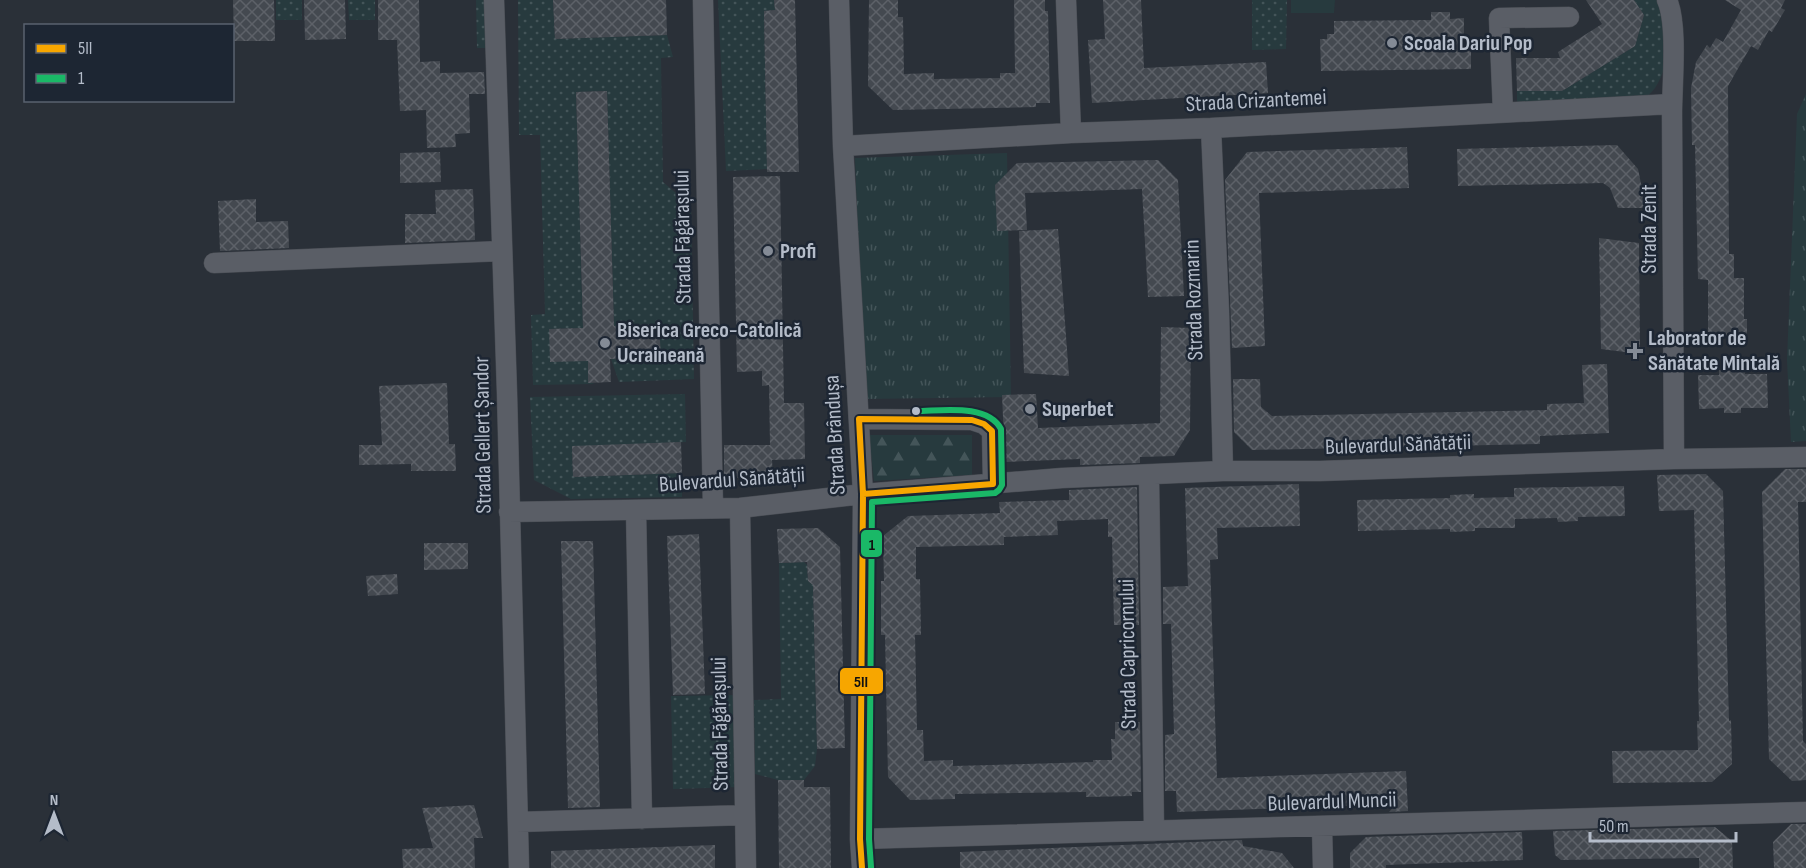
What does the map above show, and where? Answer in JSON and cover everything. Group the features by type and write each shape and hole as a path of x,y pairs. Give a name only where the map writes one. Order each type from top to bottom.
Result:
{"street":[{"name":"Strada Gellert Șandor","path":"494,0 519,868"},
{"name":"Strada Făgărașului","path":"703,0 713,508"},
{"name":"Strada Brândușa","path":"839,0 843,146 863,494 860,839 862,868"},
{"path":"1066,0 1071,133"},
{"name":"Strada Zenit","path":"1667,0 1670,6 1673,37 1674,459"},
{"path":"1503,112 1499,18 1569,17"},
{"name":"Strada Crizantemei","path":"843,146 1672,104"},
{"name":"Strada Rozmarin","path":"1210,128 1219,311 1223,471"},
{"path":"214,263 502,251"},
{"path":"859,419 972,420 984,424 992,431 993,484"},
{"name":"Bulevardul Sănătății","path":"509,512 740,508 863,494 1062,478 1223,471 1332,471 1674,459 1806,457"},
{"name":"Strada Capricornului","path":"1149,476 1154,831"},
{"name":"Strada Făgărașului","path":"740,508 746,868"},
{"path":"636,510 642,819"},
{"name":"Bulevardul Muncii","path":"860,839 1806,812"},
{"path":"518,822 745,815"},
{"path":"1322,827 1323,868"}],"green space":[{"path":"276,0 302,0 302,20 276,20"},
{"path":"348,0 375,0 375,20 349,20"},
{"path":"476,0 494,0 495,48 477,48"},
{"path":"518,0 553,0 555,39 667,35 673,57 661,58 663,182 691,206 694,379 619,382 611,359 660,357 659,325 614,326 607,91 576,92 583,328 549,329 588,361 588,382 595,384 533,385 531,315 545,314 540,135 519,135"},
{"path":"718,0 774,0 775,10 764,11 767,169 726,171"},
{"path":"1252,0 1287,0 1286,49 1252,50"},
{"path":"1291,0 1335,0 1334,13 1291,13"},
{"path":"1634,0 1661,0 1666,34 1666,56 1661,78 1645,99 1638,105 1517,111 1517,91 1562,91 1635,46 1644,15"},
{"path":"1806,94 1806,441 1791,442 1787,360 1797,114"},
{"path":"1007,153 1011,397 864,399 855,158"},
{"path":"685,394 686,442 572,447 573,477 682,473 682,497 571,499 534,480 530,397"},
{"path":"869,435 972,435 972,475 874,481"},
{"path":"804,562 807,565 808,581 813,585 817,749 815,766 804,780 778,780 755,774 754,700 781,699 779,563"},
{"path":"737,695 739,787 673,789 671,696"}],"building":[{"path":"233,0 274,0 275,41 234,41"},
{"path":"304,0 345,0 346,39 305,40"},
{"path":"378,0 419,0 420,62 440,61 440,73 484,72 485,94 469,94 470,133 455,134 456,147 427,148 426,110 400,111 397,40 378,40"},
{"path":"553,0 666,0 667,35 555,39"},
{"path":"774,0 795,0 799,172 767,172 764,11 775,10"},
{"path":"869,0 898,0 898,17 903,17 904,74 934,73 934,79 1000,78 1000,73 1015,73 1014,0 1045,0 1045,11 1048,11 1050,103 1036,103 1036,107 893,110 868,86"},
{"path":"1103,0 1141,0 1144,68 1266,62 1268,93 1092,103 1088,40 1105,39"},
{"path":"1586,0 1634,0 1644,15 1635,46 1562,91 1517,91 1516,58 1560,58 1558,52 1602,24"},
{"path":"1725,0 1785,0 1781,8 1785,10 1772,32 1769,30 1758,50 1751,46 1728,86 1729,254 1734,254 1734,278 1744,278 1744,319 1747,319 1747,336 1708,336 1708,280 1698,279 1695,145 1692,145 1691,88 1696,62 1707,45 1710,48 1716,38 1723,42 1741,10"},
{"name":"Scoala Dariu Pop","path":"1431,12 1450,12 1450,19 1464,18 1464,47 1471,47 1471,69 1321,71 1320,39 1327,39 1327,34 1334,34 1334,21 1431,20"},
{"path":"607,91 614,326 659,324 661,357 610,359 611,382 588,383 588,361 550,362 549,329 583,328 576,92"},
{"path":"1617,145 1638,169 1646,208 1618,208 1610,188 1603,183 1458,186 1457,149"},
{"path":"1407,147 1409,188 1259,193 1265,346 1232,348 1225,180 1247,152"},
{"path":"440,152 441,182 400,183 400,153"},
{"path":"1158,160 1178,180 1184,296 1148,297 1142,189 1025,193 1027,230 997,231 995,185 1017,163"},
{"path":"780,176 784,403 804,403 805,459 772,460 773,477 724,478 724,445 770,445 769,385 762,386 762,371 737,372 733,177"},
{"path":"473,189 475,240 405,243 405,214 436,214 435,190"},
{"path":"256,199 256,222 288,221 289,248 220,251 218,201"},
{"path":"1058,229 1069,376 1024,373 1019,231"},
{"path":"1599,238 1639,243 1640,354 1601,349"},
{"path":"1161,327 1191,328 1190,430 1174,456 1140,457 1140,463 1080,465 1080,459 1005,462 1002,395 1036,394 1038,428 1160,423"},
{"path":"1607,364 1609,433 1540,436 1540,444 1252,450 1234,432 1233,379 1260,379 1261,407 1272,416 1547,410 1547,404 1584,403 1582,365"},
{"path":"1719,370 1744,370 1745,374 1767,374 1768,408 1741,408 1741,413 1724,413 1724,408 1699,409 1698,375 1719,375"},
{"path":"447,383 449,444 455,444 456,471 411,471 411,464 359,465 359,445 382,445 379,386"},
{"path":"681,442 682,473 573,477 572,446"},
{"path":"1785,469 1806,469 1806,502 1798,502 1803,741 1806,744 1806,780 1792,781 1769,759 1762,492"},
{"path":"1706,474 1723,491 1732,764 1712,782 1613,783 1612,751 1698,750 1694,510 1659,511 1657,475"},
{"path":"1299,484 1300,526 1217,528 1218,559 1210,560 1217,778 1406,771 1408,811 1389,812 1396,804 1177,812 1176,791 1165,791 1165,735 1174,734 1171,624 1163,624 1163,587 1188,586 1185,488"},
{"path":"1624,486 1625,516 1578,517 1578,521 1558,522 1557,518 1515,519 1515,528 1475,528 1475,531 1450,532 1450,529 1358,531 1357,500 1450,498 1450,495 1474,494 1474,498 1514,497 1514,488"},
{"path":"1137,487 1139,625 1114,625 1112,537 1108,537 1108,519 1057,521 1058,535 1004,537 1004,545 916,547 916,579 920,579 921,635 915,635 917,730 923,730 924,761 953,760 953,766 1112,760 1111,739 1115,739 1115,722 1140,722 1141,792 1132,792 1132,796 1086,797 1086,792 955,794 955,799 910,800 888,777 885,635 881,635 881,581 884,581 883,536 908,516 1000,513 999,502 1069,500 1069,490"},
{"path":"818,528 840,547 845,748 817,749 813,585 808,581 807,562 779,563 777,529"},
{"path":"699,534 705,694 673,695 667,536"},
{"path":"561,541 593,541 600,807 568,808"},
{"path":"424,543 468,543 468,569 424,570"},
{"path":"397,574 398,594 368,596 366,576"},
{"path":"778,780 804,780 804,787 830,787 831,868 779,868"},
{"path":"474,805 483,838 474,838 475,868 403,868 402,849 433,848 422,808"},
{"path":"1791,824 1806,824 1806,868 1774,868 1773,842"},
{"path":"1715,827 1732,841 1733,868 1699,868 1699,858 1561,860 1555,855 1553,831"},
{"path":"1522,832 1523,860 1350,868 1350,853 1366,837"},
{"path":"1242,840 1243,846 1282,853 1294,868 960,868 960,852"},
{"path":"715,845 715,868 551,868 551,851"}],"transit line":[{"name":"1","path":"871,867 869,839 872,502 995,493 1002,485 1001,429 994,421 985,415 963,410 916,411"},
{"name":"5II","path":"859,419 972,420 984,424 992,431 993,484 863,494 859,419"},
{"name":"5II","path":"862,868 860,839 863,494"}],"place":[{"name":"Scoala Dariu Pop","path":"1392,43"},
{"name":"Profi","path":"768,251"},
{"name":"Biserica Greco-Catolică Ucraineană","path":"605,343"},
{"name":"Laborator de Sănătate Mintală","path":"1635,351"},
{"name":"Superbet","path":"1030,409"}]}
